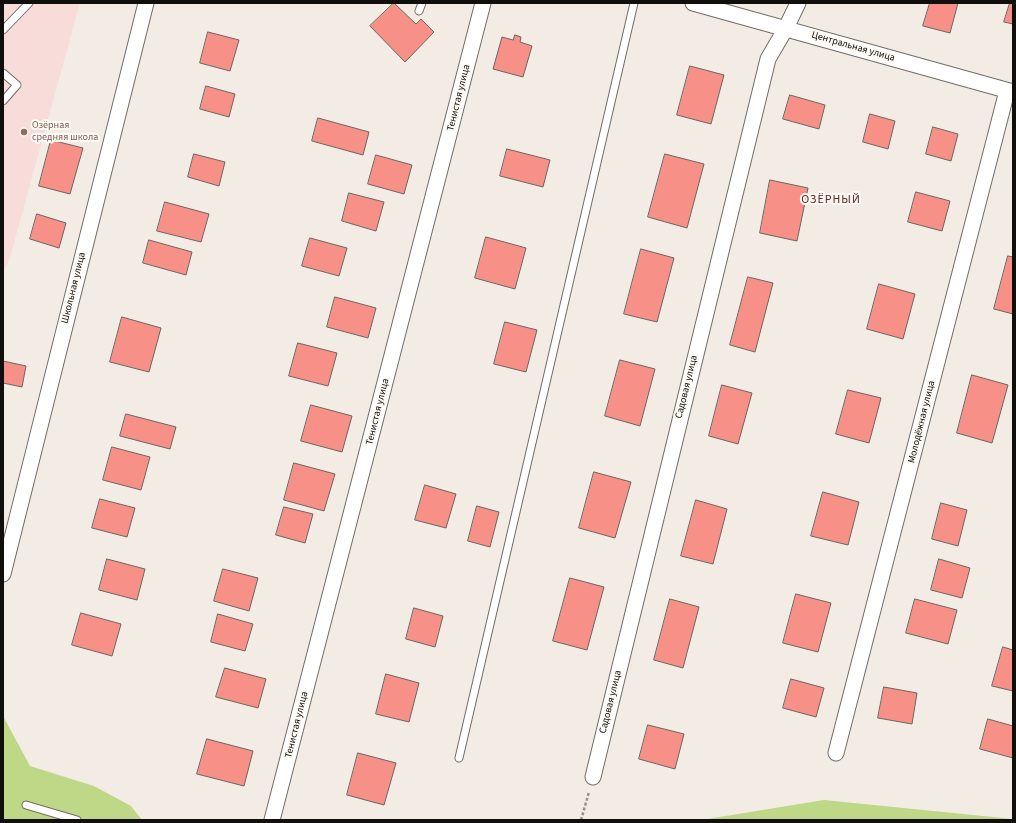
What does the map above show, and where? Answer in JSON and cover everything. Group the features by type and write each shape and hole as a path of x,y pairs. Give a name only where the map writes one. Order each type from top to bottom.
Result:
{"street":[{"name":"Школьная улица","path":"3,574 146,3"},
{"name":"Тенистая улица","path":"272,820 483,3"},
{"name":"Центральная улица","path":"693,3 1010,91"},
{"name":"Садовая улица","path":"593,777 766,67 768,60 798,3"},
{"name":"Молодёжная улица","path":"836,753 1010,91"}],"lane":[{"path":"3,30 29,3"},
{"path":"419,11 422,3"},
{"path":"459,758 634,3"},
{"path":"3,73 17,85 3,101"},
{"path":"26,805 77,820"}],"path":[{"path":"581,820 593,777"}],"shaded area":[{"name":"Озёрная средняя школа","path":"3,3 80,3 9,261 3,271"}],"green space":[{"path":"3,716 30,766 94,786 131,806 142,820 3,820"},
{"path":"824,800 1013,819 1013,820 701,820"}],"building":[{"path":"394,3 416,24 421,19 434,32 405,62 370,26"},
{"path":"930,3 958,3 950,33 923,26"},
{"path":"1010,3 1013,3 1013,24 1004,22"},
{"path":"208,32 239,40 230,71 200,63"},
{"path":"515,35 521,37 520,42 532,46 523,77 493,69 502,37 513,40"},
{"path":"690,66 724,75 711,124 677,115"},
{"path":"206,86 235,94 229,117 200,109"},
{"path":"790,95 825,105 819,129 783,119"},
{"path":"870,114 895,121 888,149 863,142"},
{"path":"318,118 369,132 363,155 312,141"},
{"path":"933,127 958,134 951,161 926,154"},
{"path":"51,140 83,148 70,194 39,186"},
{"path":"507,149 550,160 543,187 500,176"},
{"path":"194,154 225,162 219,186 188,177"},
{"path":"665,154 704,164 687,228 648,217"},
{"path":"376,155 412,165 404,194 368,184"},
{"path":"770,180 808,188 797,241 760,233"},
{"path":"916,192 950,201 942,231 908,222"},
{"path":"349,193 384,202 376,231 342,221"},
{"path":"165,202 209,214 201,242 157,231"},
{"path":"37,214 66,223 59,248 30,239"},
{"path":"486,237 526,248 515,289 475,278"},
{"path":"310,238 347,248 339,276 302,266"},
{"path":"149,240 192,252 186,275 143,263"},
{"path":"641,249 674,258 657,322 624,314"},
{"path":"1008,256 1013,257 1013,314 994,309"},
{"path":"748,277 773,283 755,352 730,345"},
{"path":"879,284 915,294 903,339 867,329"},
{"path":"335,297 376,308 368,338 327,327"},
{"path":"122,317 161,328 149,372 110,362"},
{"path":"505,322 537,330 526,372 494,364"},
{"path":"298,343 337,353 328,386 289,376"},
{"path":"620,360 655,369 640,426 605,416"},
{"path":"3,361 26,366 22,387 3,383"},
{"path":"972,375 1008,385 992,443 957,433"},
{"path":"722,385 752,393 738,444 709,436"},
{"path":"848,390 881,398 869,443 836,434"},
{"path":"311,405 352,416 342,452 301,441"},
{"path":"126,414 176,427 170,449 120,436"},
{"path":"112,447 150,457 141,490 103,480"},
{"path":"294,463 335,474 324,511 284,500"},
{"path":"594,472 631,482 615,538 579,528"},
{"path":"425,485 456,494 446,528 415,520"},
{"path":"823,492 859,502 848,545 811,536"},
{"path":"100,499 135,508 127,537 92,528"},
{"path":"696,500 727,509 713,564 681,556"},
{"path":"941,503 967,510 958,546 932,539"},
{"path":"477,506 499,512 490,547 468,541"},
{"path":"284,507 313,514 305,543 276,535"},
{"path":"107,559 145,569 137,600 99,590"},
{"path":"939,559 970,568 962,598 931,590"},
{"path":"223,569 258,578 249,611 214,601"},
{"path":"570,578 604,587 587,650 553,641"},
{"path":"796,594 831,603 818,652 783,643"},
{"path":"670,599 699,607 683,668 654,660"},
{"path":"915,599 957,610 948,644 906,633"},
{"path":"414,608 443,616 435,647 406,639"},
{"path":"81,613 121,624 112,656 72,645"},
{"path":"218,614 253,624 245,651 211,642"},
{"path":"1003,647 1013,650 1013,691 992,686"},
{"path":"225,668 266,679 258,708 216,697"},
{"path":"386,674 419,683 409,722 376,714"},
{"path":"791,679 824,688 816,717 783,708"},
{"path":"884,687 917,693 912,724 878,718"},
{"path":"988,719 1013,726 1013,758 980,749"},
{"path":"648,725 684,734 675,769 639,759"},
{"path":"207,739 253,751 244,786 197,774"},
{"path":"358,753 396,763 384,805 347,795"}],"place":[{"name":"Озёрная средняя школа","path":"24,132"}],"district":[{"name":"ОЗЁРНЫЙ","path":"831,200"}]}
